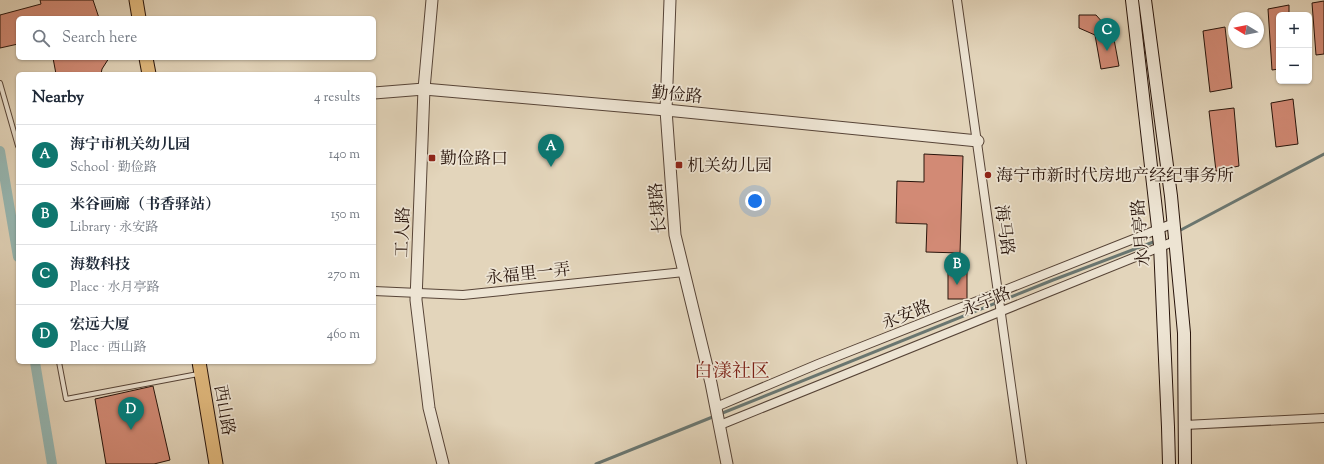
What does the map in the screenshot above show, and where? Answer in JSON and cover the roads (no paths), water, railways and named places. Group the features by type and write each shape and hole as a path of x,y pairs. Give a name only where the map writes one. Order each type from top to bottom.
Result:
{"main road":[{"path":"136,0 139,16"},
{"name":"水月亭路","path":"1132,0 1160,246 1169,464"},
{"name":"水月亭路","path":"1145,0 1176,243 1184,333 1185,464"},
{"path":"146,60 149,72"},
{"name":"西山路","path":"200,368 216,464"}],"street":[{"name":"工人路","path":"432,0 424,89 416,300 429,408 443,464"},
{"name":"长埭路","path":"670,0 666,110 675,235 719,424"},
{"name":"海马路","path":"957,0 978,141 1022,464"},
{"name":"勤俭路","path":"376,93 424,89 666,110 978,141"},
{"name":"永安路","path":"716,408 999,295 1157,230 1173,221"},
{"name":"永宁路","path":"719,424 1160,246 1176,243"},
{"name":"永福里一弄","path":"376,291 463,295 684,272"},
{"path":"1185,425 1324,418"},
{"path":"719,424 727,464"}],"lane":[{"path":"0,83 16,139"},
{"path":"59,364 66,399 200,368"}],"waterway":[{"path":"0,151 16,245"},
{"path":"1177,232 1324,154"},
{"path":"720,414 1053,280 1156,241"},
{"path":"35,364 52,464"},
{"path":"596,464 715,416"}],"place":[{"name":"海数科技","path":"1107,51"},
{"name":"勤俭路口","path":"432,158"},
{"name":"机关幼儿园","path":"679,165"},
{"name":"海宁市机关幼儿园","path":"551,167"},
{"name":"海宁市新时代房地产经纪事务所","path":"988,175"},
{"name":"米谷画廊（书香驿站）","path":"957,285"},
{"name":"宏远大厦","path":"131,430"}],"district":[{"name":"白漾社区","path":"732,370"}]}
